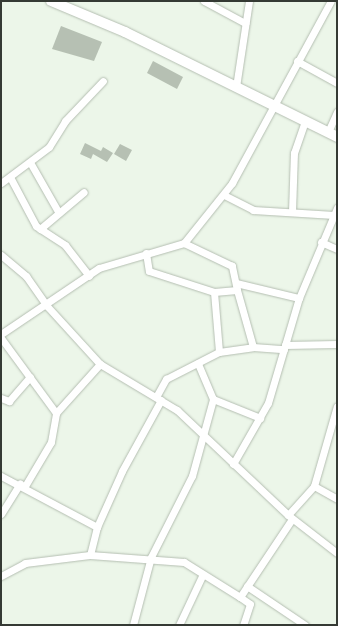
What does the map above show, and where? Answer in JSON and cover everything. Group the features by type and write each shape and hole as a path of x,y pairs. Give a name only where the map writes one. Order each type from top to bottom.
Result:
{"main road":[{"path":"51,1 236,87 337,137"}],"street":[{"path":"204,1 245,23"},
{"path":"236,87 248,1"},
{"path":"1,334 47,306 100,268 146,253 184,243 224,195 331,1"},
{"path":"297,61 337,83"},
{"path":"1,183 31,164 49,147 64,121 103,82"},
{"path":"328,132 337,112"},
{"path":"292,212 294,153 305,121"},
{"path":"31,164 59,213"},
{"path":"10,178 40,229 65,245 89,276"},
{"path":"40,229 84,192"},
{"path":"224,195 253,210 334,215"},
{"path":"233,464 268,403 299,298 321,242 337,208"},
{"path":"321,242 337,249"},
{"path":"184,243 232,266 236,287 253,347"},
{"path":"146,253 149,271 214,292 236,287 299,298"},
{"path":"1,256 26,276 47,306 100,364 159,399 203,431 233,464 290,517 337,553"},
{"path":"214,292 220,352"},
{"path":"1,338 56,413"},
{"path":"90,555 97,527 159,399 166,379 220,352 253,347 337,344"},
{"path":"133,625 150,558 192,476 203,431 213,399 198,363"},
{"path":"1,514 23,485 51,442 56,413 100,364"},
{"path":"1,398 9,401 30,377"},
{"path":"213,399 260,418"},
{"path":"240,597 290,517 314,486 337,406"},
{"path":"1,476 23,485 97,527"},
{"path":"314,486 337,499"},
{"path":"1,576 25,563 90,555 150,558 184,562 250,604 243,625"},
{"path":"179,625 202,574"},
{"path":"247,586 305,625"}],"building":[{"path":"61,26 102,42 94,61 52,49"},
{"path":"153,61 183,77 177,89 147,73"},
{"path":"85,143 101,151 103,147 113,153 107,162 93,154 91,159 80,154"},
{"path":"120,144 132,150 126,161 114,154"}]}
